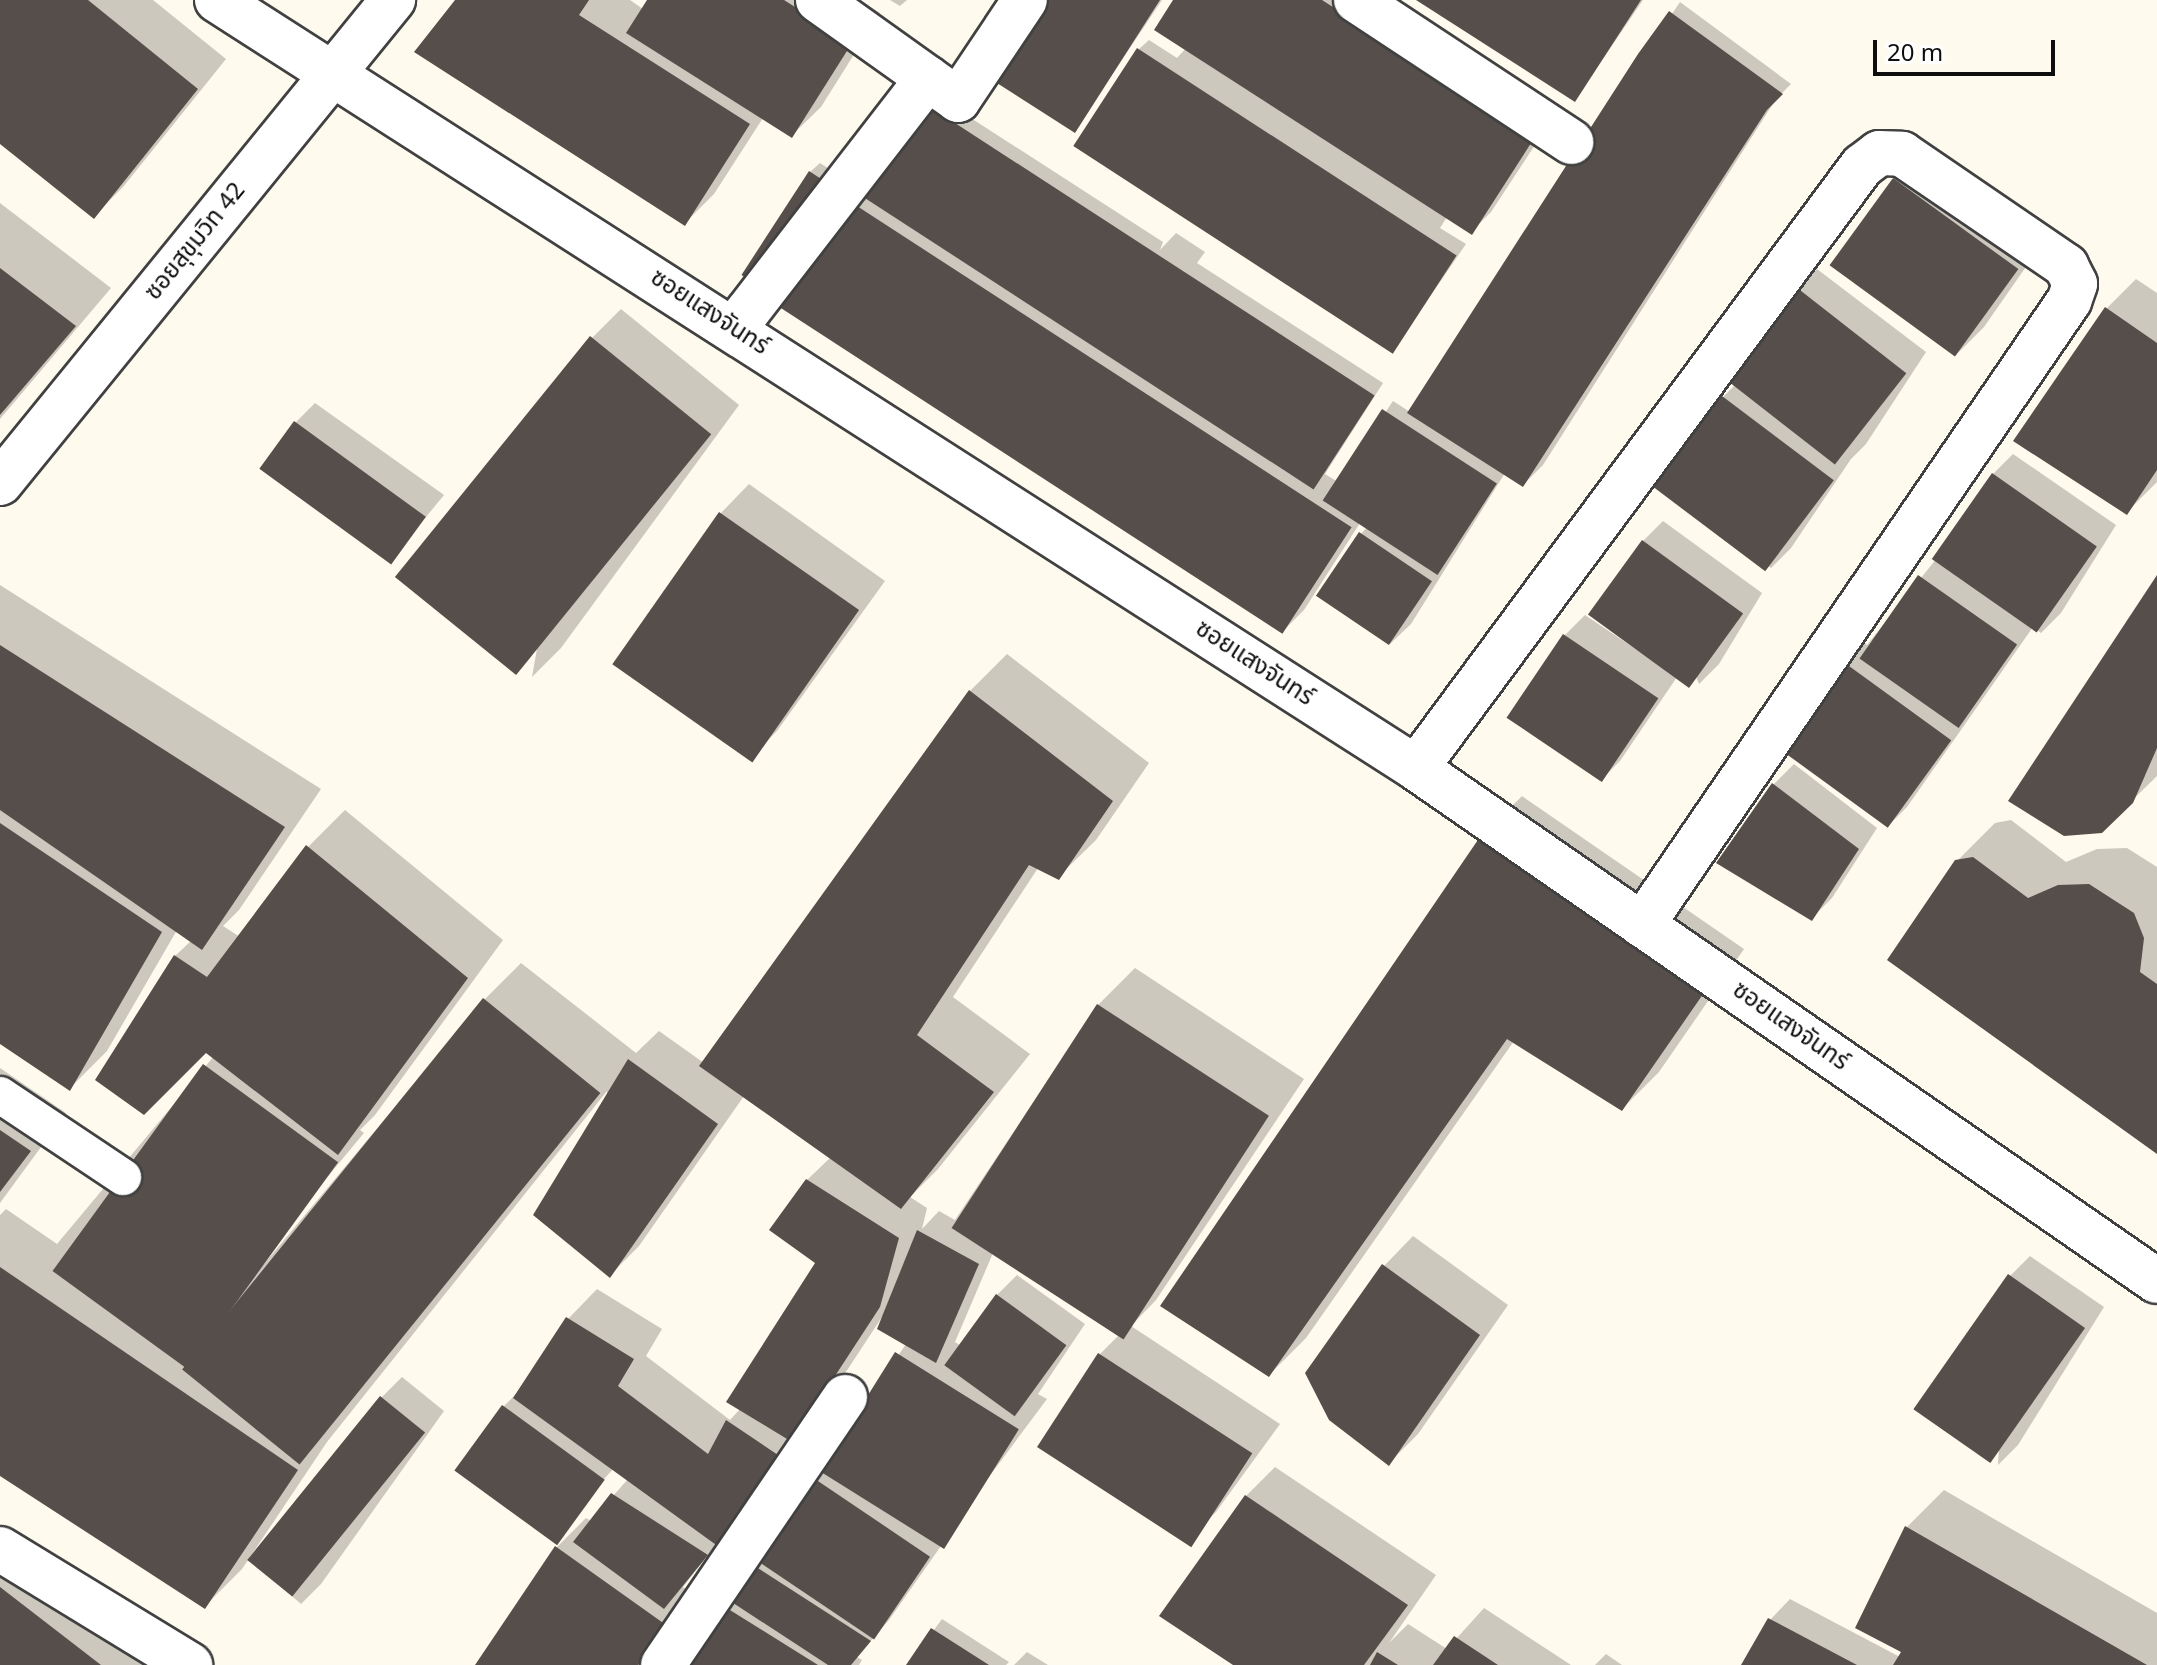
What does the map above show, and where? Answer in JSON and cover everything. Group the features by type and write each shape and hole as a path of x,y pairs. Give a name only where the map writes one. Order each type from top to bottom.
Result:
{"street":[{"name":"ซอยแสงจันทร์","path":"217,0 1416,768 2157,1281"},
{"name":"ซอยสุขุมวิท 42","path":"0,483 393,0"},
{"path":"818,0 958,100 1025,0"},
{"path":"1356,0 1571,142"},
{"path":"734,329 928,78"},
{"path":"1416,768 1862,166 1879,153 1902,154 2066,266 2075,284 2069,301 1642,925"},
{"path":"663,1665 845,1397"},
{"path":"0,1549 190,1665"}],"lane":[{"path":"0,1095 123,1177"}],"building":[{"path":"0,0 88,0 198,89 94,219 0,144"},
{"path":"455,0 589,0 579,15 750,124 685,226 414,52"},
{"path":"647,0 784,0 852,43 792,138 626,33"},
{"path":"1035,0 1160,0 1075,133 986,76"},
{"path":"1173,0 1322,0 1535,137 1472,235 1154,30"},
{"path":"1416,0 1641,0 1575,102"},
{"path":"1669,11 1783,94 1767,110 1523,487 1407,413 1638,54"},
{"path":"1137,48 1457,256 1393,354 1073,146"},
{"path":"915,97 1375,395 1314,489 854,191"},
{"path":"809,171 835,188 767,292 741,275"},
{"path":"1893,178 2018,269 1955,356 1830,265"},
{"path":"840,195 1352,527 1282,634 771,302"},
{"path":"0,268 76,326 0,415"},
{"path":"1796,287 1906,373 1835,465 1725,378"},
{"path":"2105,307 2157,343 2157,470 2127,515 2013,441"},
{"path":"590,336 711,434 516,675 395,577"},
{"path":"1722,396 1834,480 1765,571 1653,487"},
{"path":"1382,409 1497,484 1438,575 1323,500"},
{"path":"294,421 426,517 391,565 259,469"},
{"path":"1992,473 2097,546 2037,632 1932,559"},
{"path":"719,512 859,610 752,762 612,664"},
{"path":"1359,532 1432,581 1389,645 1316,596"},
{"path":"1642,540 1743,613 1689,688 1588,614"},
{"path":"1918,575 2017,644 1959,728 1859,659"},
{"path":"2157,575 2157,748 2133,803 2102,833 2064,836 2008,801"},
{"path":"1563,634 1658,698 1602,782 1507,718"},
{"path":"0,645 285,827 202,950 0,810"},
{"path":"1838,658 1951,740 1888,828 1775,745"},
{"path":"969,690 1113,801 1059,880 1029,865 917,1035 994,1092 901,1209 699,1066"},
{"path":"1772,783 1859,849 1812,921 1716,863"},
{"path":"0,823 162,932 70,1091 0,1044"},
{"path":"1484,831 1708,987 1622,1111 1507,1039 1269,1377 1160,1306"},
{"path":"306,845 468,978 338,1155 206,1053 144,1115 95,1080 174,955 207,977"},
{"path":"1973,857 2028,898 2058,885 2089,884 2134,913 2144,938 2140,972 2157,984 2157,1154 1887,960 1955,860"},
{"path":"483,998 600,1093 300,1465 182,1369"},
{"path":"1097,1004 1269,1116 1124,1340 952,1228"},
{"path":"628,1059 718,1124 610,1278 533,1215"},
{"path":"203,1064 338,1162 188,1369 53,1271"},
{"path":"0,1130 31,1151 0,1192"},
{"path":"806,1179 899,1238 880,1307 792,1442 726,1402 815,1263 769,1230"},
{"path":"917,1230 979,1264 936,1363 877,1329"},
{"path":"1382,1264 1480,1335 1389,1466 1329,1420 1305,1373"},
{"path":"0,1267 298,1470 205,1609 0,1476"},
{"path":"2008,1274 2085,1328 1990,1463 1913,1409"},
{"path":"996,1294 1066,1345 1015,1416 944,1365"},
{"path":"566,1317 634,1359 618,1386 708,1454 726,1420 778,1455 719,1547 513,1398"},
{"path":"895,1352 1019,1429 944,1549 820,1472"},
{"path":"1098,1353 1252,1453 1191,1547 1037,1447"},
{"path":"380,1396 425,1433 292,1596 247,1560"},
{"path":"502,1405 605,1480 557,1545 454,1471"},
{"path":"809,1475 930,1557 874,1640 753,1558"},
{"path":"611,1493 708,1555 664,1609 573,1542"},
{"path":"1245,1495 1408,1605 1364,1665 1233,1665 1159,1616"},
{"path":"1905,1526 2147,1665 1893,1665 1901,1652 1855,1628"},
{"path":"555,1546 666,1625 638,1665 475,1665"},
{"path":"747,1561 871,1641 851,1665 828,1665 724,1597"},
{"path":"0,1587 101,1665 0,1665"},
{"path":"717,1602 818,1665 687,1665"},
{"path":"1768,1618 1857,1665 1741,1665"},
{"path":"931,1628 989,1665 906,1665"},
{"path":"1454,1636 1498,1665 1433,1665"},
{"path":"1377,1652 1398,1665 1370,1665"}]}
